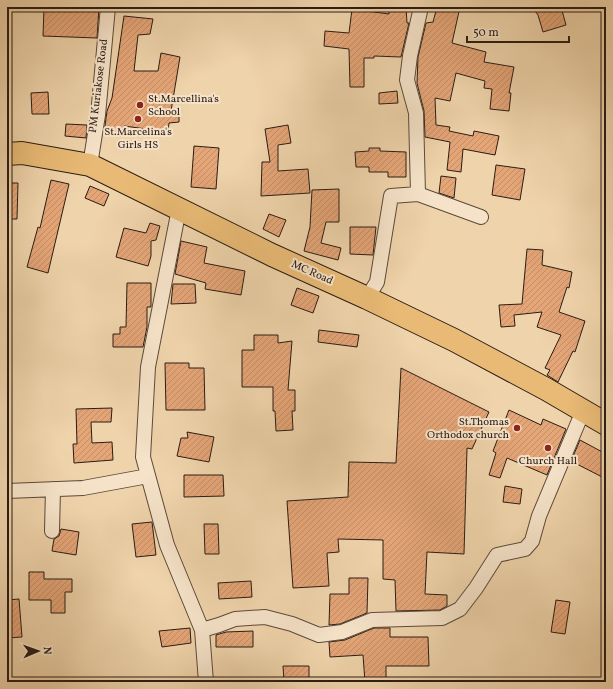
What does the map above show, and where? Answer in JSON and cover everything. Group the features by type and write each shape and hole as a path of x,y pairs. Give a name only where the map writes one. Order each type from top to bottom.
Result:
{"main road":[{"name":"MC Road","path":"7,154 22,153 90,165 272,255 367,298 454,340 546,389 606,424"}],"street":[{"name":"PM Kuriakose Road","path":"90,165 98,115 108,7"},
{"path":"418,194 416,113 407,80 410,56 421,7"},
{"path":"367,298 377,282 391,196 418,194 482,217"},
{"path":"179,209 148,367 142,457 167,546 202,630 206,682"},
{"path":"202,630 236,618 265,617 292,624 319,636 342,632 372,620 442,618 460,609 476,588 497,555 525,549 532,540 539,516 582,411"},
{"path":"7,491 83,488 148,476"},
{"path":"52,531 53,489"}],"building":[{"path":"44,7 99,7 97,38 43,36"},
{"path":"389,7 406,7 407,23 409,23 401,57 374,56 374,58 364,58 364,87 350,87 349,49 324,46 325,31 349,33 352,9 389,14"},
{"path":"437,7 460,7 452,43 486,52 484,62 514,67 509,93 511,93 509,111 490,109 492,89 484,88 485,81 456,73 450,101 435,98 436,125 450,127 449,131 473,136 474,131 499,136 495,155 463,149 461,172 447,170 450,142 425,137 424,111 417,83 418,57 426,23 433,22"},
{"path":"532,7 561,7 566,25 543,32 538,15"},
{"path":"124,16 153,19 150,34 138,35 134,71 158,71 161,53 180,57 171,111 179,110 179,122 169,123 168,132 124,126 121,136 104,133 107,111 112,98"},
{"path":"397,91 398,103 379,104 379,93"},
{"path":"48,92 49,114 32,114 31,93"},
{"path":"66,124 87,125 86,138 65,136"},
{"path":"288,125 291,143 278,145 278,171 308,169 310,193 261,196 262,162 270,162 265,129"},
{"path":"194,146 219,148 216,189 191,187"},
{"path":"369,148 380,148 380,151 406,152 406,177 388,177 388,172 369,172 369,167 356,167 355,152 369,151"},
{"path":"496,165 525,169 520,200 492,195"},
{"path":"441,176 456,178 454,198 439,193"},
{"path":"51,180 69,184 48,273 27,267 38,227 40,228"},
{"path":"7,183 18,183 17,219 7,219"},
{"path":"90,186 109,194 104,206 85,198"},
{"path":"339,189 339,222 326,222 321,243 341,248 338,260 304,251 310,227 312,190"},
{"path":"269,214 286,220 279,237 263,229"},
{"path":"150,223 160,226 156,240 151,241 151,256 148,266 116,257 124,228 146,233"},
{"path":"350,227 376,227 373,255 350,254"},
{"path":"181,241 207,247 204,263 245,271 241,295 205,289 206,283 175,274"},
{"path":"527,249 543,250 542,265 572,272 569,288 567,287 559,312 585,321 575,352 573,351 558,382 547,375 550,370 545,368 561,335 537,327 542,312 514,315 515,326 501,327 499,305 522,304"},
{"path":"127,283 151,283 151,307 147,307 147,327 143,347 113,347 113,334 120,334 120,327 126,327"},
{"path":"173,284 195,284 196,303 171,304"},
{"path":"297,288 319,296 313,313 291,305"},
{"path":"319,330 359,335 357,347 318,342"},
{"path":"254,335 278,335 278,343 292,341 288,390 295,390 295,411 292,411 293,430 276,431 275,411 273,411 273,387 242,387 242,350 254,350"},
{"path":"165,363 189,363 189,368 204,368 205,410 166,410"},
{"path":"401,368 489,412 472,449 467,448 464,554 427,552 425,594 447,595 447,606 440,610 396,611 395,580 383,579 383,540 338,539 339,552 327,553 329,586 293,588 287,501 348,497 349,462 396,463"},
{"path":"112,408 111,422 91,422 92,443 112,442 113,460 74,463 73,444 77,444 76,409"},
{"path":"509,410 541,425 543,419 566,429 547,475 507,458 500,478 489,475 496,453 493,451"},
{"path":"187,432 214,437 209,462 177,456 181,438 188,438"},
{"path":"580,440 606,454 606,479 571,461"},
{"path":"184,475 223,475 224,496 184,497"},
{"path":"505,486 522,489 520,504 503,502"},
{"path":"152,522 156,555 136,557 132,524"},
{"path":"204,524 218,524 219,554 205,554"},
{"path":"61,529 79,532 76,555 52,551 54,539 59,536"},
{"path":"29,572 44,572 44,579 72,579 72,592 65,592 65,613 51,613 51,600 29,600"},
{"path":"349,578 368,578 367,613 340,624 329,625 330,594 349,594"},
{"path":"251,581 252,597 219,599 218,583"},
{"path":"19,599 22,637 7,638 7,600"},
{"path":"556,600 570,602 565,634 551,632"},
{"path":"190,628 191,643 162,647 159,631"},
{"path":"374,628 390,628 390,637 428,637 429,666 386,666 386,682 365,682 363,655 330,657 329,642 345,640"},
{"path":"253,631 253,647 216,647 216,635 226,632"},
{"path":"283,666 309,666 309,681 284,681"}],"place":[{"name":"St.Marcellina's School","path":"140,105"},
{"name":"St.Marcelina's Girls HS","path":"138,119"},
{"name":"St.Thomas Orthodox church","path":"517,428"},
{"name":"Church Hall","path":"548,448"}]}
